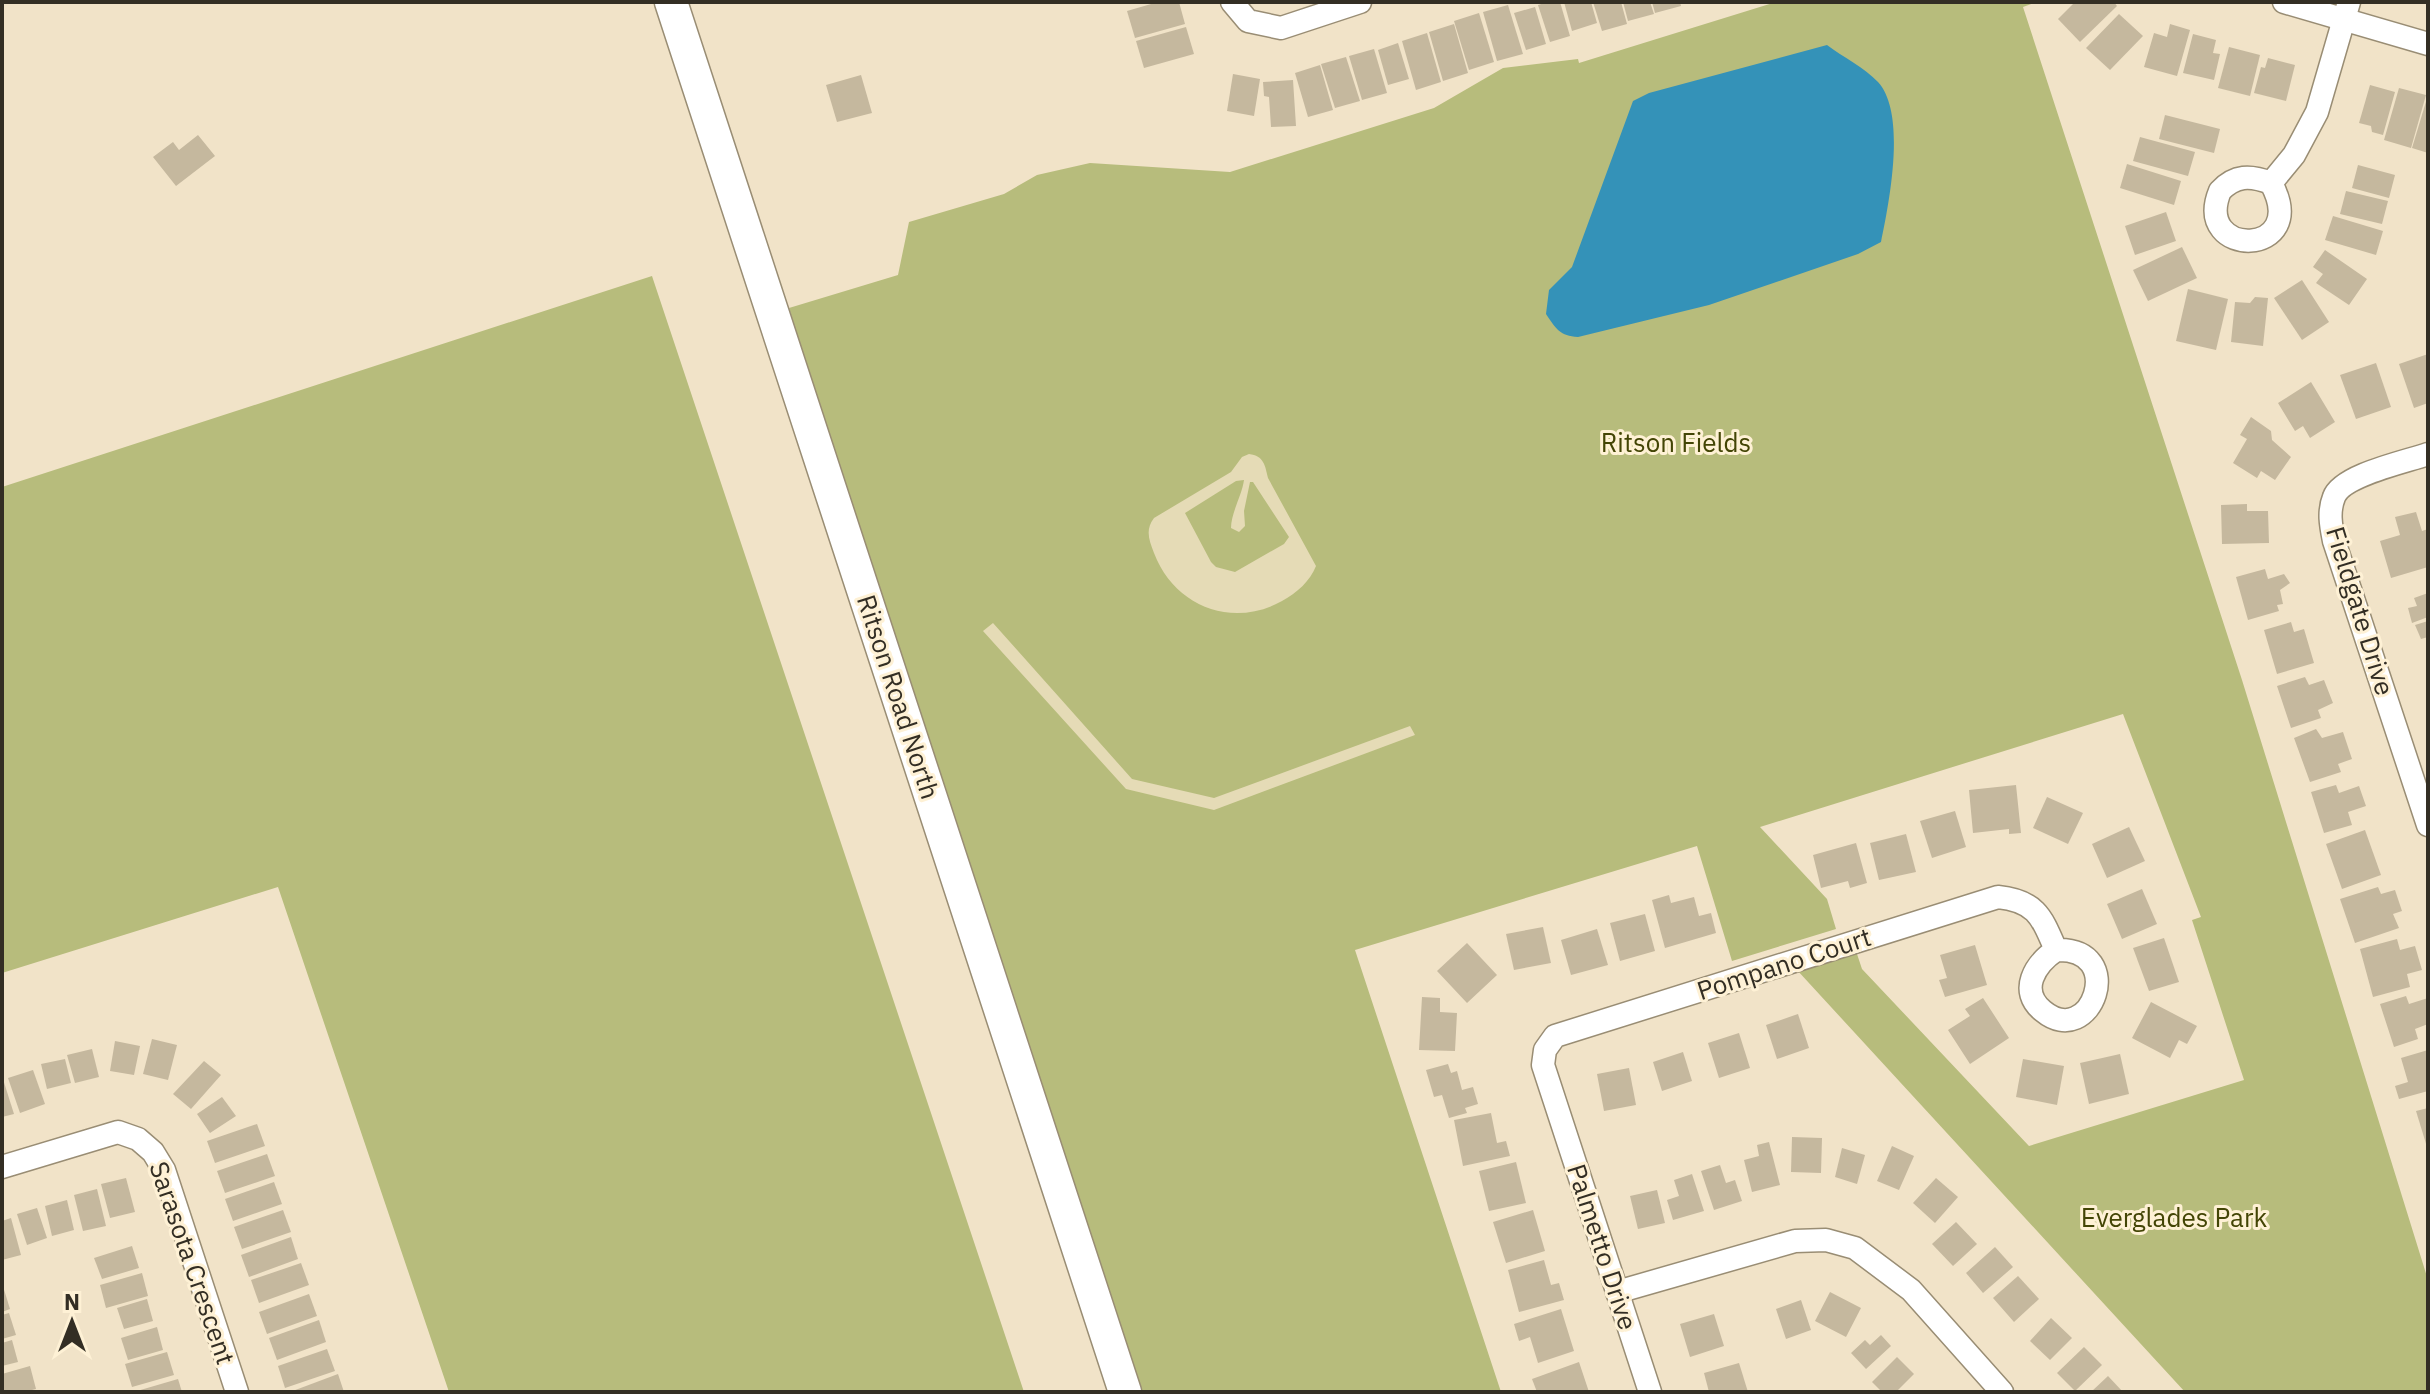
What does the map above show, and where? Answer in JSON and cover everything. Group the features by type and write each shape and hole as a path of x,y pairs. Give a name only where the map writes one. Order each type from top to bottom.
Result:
{"main road":[{"name":"Ritson Road North","path":"671,2 1125,1392"}],"street":[{"path":"1232,2 1248,21 1281,28 1360,2"},
{"path":"2284,2 2347,12 2428,44"},
{"path":"2271,183 2294,155 2317,112 2347,12"},
{"name":"Fieldgate Drive","path":"2428,454 2347,481 2334,495 2330,519 2334,541 2428,825"},
{"name":"Pompano Court","path":"1555,1101 1543,1065 1545,1050 1555,1036 1977,902 1998,897 2031,906 2041,917 2056,950"},
{"name":"Palmetto Drive","path":"1555,1101 1650,1392"},
{"name":"Sarasota Crescent","path":"2,1167 118,1132 138,1139 153,1152 164,1170 237,1392"},
{"path":"1617,1292 1795,1241 1826,1240 1855,1248 1911,1290 2002,1392"}],"green space":[{"name":"Ritson Fields","path":"1776,2 2037,2 2023,7 2242,680 2428,1280 2428,1392 2185,1392 1797,970 1856,951 1862,969 2029,1146 2244,1080 2192,920 2201,917 2123,714 1760,827 1827,899 1836,929 1732,961 1697,846 1355,950 1501,1392 1125,1392 980,947 789,308 898,275 909,222 1004,194 1037,175 1090,163 1230,172 1434,108 1503,68 1578,59 1579,63"},
{"path":"652,276 1024,1392 449,1392 278,887 2,973 2,487"}],"sand":[{"path":"1254,455 1263,462 1268,478 1316,566 1293,594 1263,609 1244,613 1225,612 1190,599 1175,587 1163,571 1149,539 1154,518 1231,472 1242,457","holes":["1244,480 1231,528 1239,532 1245,526 1244,511 1250,482 1253,482 1289,537 1284,544 1235,572 1216,567 1211,562 1185,513 1236,481"]},
{"path":"993,623 1132,779 1214,798 1410,726 1415,735 1214,810 1126,789 983,631"}],"water":[{"path":"1827,45 1873,77 1887,96 1894,136 1888,205 1881,242 1858,254 1709,305 1578,337 1559,331 1546,314 1549,290 1572,267 1633,101 1649,93"}],"building":[{"path":"1158,2 1179,2 1185,24 1135,38 1127,11"},
{"path":"1560,2 1570,36 1550,42 1538,5"},
{"path":"1564,2 1591,2 1597,23 1572,31"},
{"path":"1593,2 1621,2 1627,24 1602,31"},
{"path":"1623,2 1650,2 1654,14 1628,21"},
{"path":"1652,2 1680,2 1681,6 1655,13"},
{"path":"2075,2 2114,2 2117,6 2080,42 2058,19"},
{"path":"1508,5 1523,54 1497,61 1483,12"},
{"path":"1535,7 1546,44 1526,50 1514,13"},
{"path":"1479,13 1494,62 1469,70 1454,21"},
{"path":"2119,14 2143,36 2110,70 2086,48"},
{"path":"1454,24 1468,73 1443,81 1429,32"},
{"path":"2170,24 2190,30 2177,76 2144,67 2154,33 2167,37"},
{"path":"1186,27 1194,54 1144,68 1136,41"},
{"path":"1427,33 1441,82 1416,90 1402,41"},
{"path":"2193,34 2216,40 2213,53 2220,54 2214,80 2183,73"},
{"path":"1398,43 1409,79 1388,85 1378,50"},
{"path":"2229,47 2260,55 2250,96 2218,88"},
{"path":"1374,49 1387,93 1362,100 1349,56"},
{"path":"1346,57 1360,101 1335,108 1321,64"},
{"path":"2268,58 2295,65 2286,101 2254,93 2261,67 2265,68"},
{"path":"1320,65 1333,110 1308,117 1295,73"},
{"path":"1233,74 1260,79 1254,116 1227,111"},
{"path":"861,75 872,113 837,122 826,85"},
{"path":"1293,80 1296,126 1271,127 1269,97 1264,96 1263,82"},
{"path":"2370,85 2395,92 2383,135 2372,132 2371,126 2359,123"},
{"path":"2399,88 2426,95 2411,148 2384,140"},
{"path":"2428,95 2428,153 2412,148"},
{"path":"2165,115 2220,129 2214,153 2159,139"},
{"path":"198,135 215,156 176,186 153,157 173,142 179,150"},
{"path":"2140,137 2195,152 2188,176 2133,161"},
{"path":"2127,164 2181,181 2174,205 2120,188"},
{"path":"2358,165 2395,175 2389,198 2352,188"},
{"path":"2346,191 2388,201 2382,224 2340,214"},
{"path":"2166,212 2176,241 2135,255 2125,226"},
{"path":"2333,216 2383,231 2376,255 2325,240"},
{"path":"2182,247 2197,278 2148,301 2133,270"},
{"path":"2325,250 2367,279 2349,305 2316,283 2323,274 2313,267"},
{"path":"2302,280 2329,322 2302,340 2274,298"},
{"path":"2188,289 2228,299 2216,350 2176,341"},
{"path":"2255,297 2268,298 2263,346 2231,342 2235,302 2250,303"},
{"path":"2428,354 2428,403 2414,408 2399,364"},
{"path":"2376,363 2391,407 2356,419 2340,375"},
{"path":"2311,382 2335,422 2310,438 2303,426 2295,431 2278,403"},
{"path":"2251,417 2271,431 2272,440 2291,457 2275,480 2261,471 2257,478 2233,463 2247,439 2240,435"},
{"path":"2247,504 2247,511 2268,511 2269,543 2222,544 2221,505"},
{"path":"2416,512 2422,531 2428,529 2428,567 2391,578 2380,541 2400,535 2395,517"},
{"path":"2265,569 2268,579 2284,574 2290,583 2280,590 2283,604 2277,605 2279,611 2248,620 2236,577"},
{"path":"2428,593 2428,617 2412,623 2408,608 2417,606 2414,598"},
{"path":"2428,621 2428,637 2421,639 2415,625"},
{"path":"2291,622 2294,632 2304,629 2314,663 2277,674 2264,630"},
{"path":"2305,677 2309,685 2324,680 2333,703 2318,710 2321,718 2291,728 2277,686"},
{"path":"2316,729 2322,738 2343,732 2352,759 2338,764 2341,772 2310,782 2294,738"},
{"path":"2016,785 2021,833 2009,834 2009,829 1973,833 1969,790"},
{"path":"2336,785 2339,793 2359,786 2366,806 2348,812 2352,825 2324,833 2311,792"},
{"path":"2047,797 2083,813 2068,844 2033,828"},
{"path":"1955,811 1966,847 1932,858 1920,821"},
{"path":"2129,827 2145,861 2107,878 2092,844"},
{"path":"2365,830 2381,875 2342,889 2326,844"},
{"path":"1906,834 1916,872 1879,880 1870,843"},
{"path":"1856,843 1867,883 1850,888 1848,881 1821,888 1813,855"},
{"path":"2378,887 2381,894 2395,890 2402,911 2393,914 2399,928 2355,943 2340,899"},
{"path":"2142,889 2157,924 2122,939 2107,904"},
{"path":"1669,895 1671,903 1694,897 1699,916 1711,913 1716,933 1665,948 1652,900"},
{"path":"1645,914 1655,951 1620,961 1610,923"},
{"path":"1543,927 1551,963 1514,970 1506,934"},
{"path":"1597,929 1608,965 1571,975 1561,940"},
{"path":"2164,938 2179,982 2149,991 2133,948"},
{"path":"2397,939 2400,950 2415,946 2422,970 2407,974 2410,987 2373,997 2360,949"},
{"path":"1467,943 1497,975 1467,1003 1437,971"},
{"path":"1975,945 1987,985 1945,997 1939,980 1947,978 1940,955"},
{"path":"2406,996 2409,1004 2428,998 2428,1024 2415,1029 2418,1039 2394,1047 2380,1004"},
{"path":"1422,997 1440,998 1440,1012 1457,1013 1455,1051 1419,1050"},
{"path":"1983,998 2009,1038 1970,1064 1948,1030 1970,1016 1965,1009"},
{"path":"2151,1002 2197,1026 2187,1044 2179,1040 2170,1058 2132,1038"},
{"path":"1798,1014 1809,1048 1777,1059 1766,1025"},
{"path":"1739,1033 1750,1068 1719,1078 1708,1043"},
{"path":"152,1039 177,1045 168,1080 143,1074"},
{"path":"115,1041 140,1046 134,1075 110,1071"},
{"path":"92,1049 99,1077 75,1083 67,1055"},
{"path":"2428,1050 2428,1091 2399,1099 2395,1086 2408,1082 2401,1058"},
{"path":"1683,1052 1692,1081 1662,1091 1653,1062"},
{"path":"2120,1054 2129,1094 2089,1104 2080,1063"},
{"path":"65,1059 71,1083 47,1089 41,1064"},
{"path":"2023,1059 2064,1066 2057,1105 2016,1097"},
{"path":"204,1061 221,1075 191,1109 173,1094"},
{"path":"1448,1064 1451,1073 1457,1071 1462,1090 1473,1087 1478,1104 1465,1108 1467,1113 1449,1118 1442,1095 1434,1097 1426,1070"},
{"path":"1629,1068 1636,1105 1604,1111 1597,1074"},
{"path":"33,1070 45,1104 20,1113 8,1078"},
{"path":"2,1076 14,1114 2,1117"},
{"path":"222,1097 236,1116 210,1133 197,1114"},
{"path":"2428,1108 2428,1147 2427,1147 2416,1111"},
{"path":"1491,1113 1497,1143 1506,1141 1510,1156 1463,1166 1454,1120"},
{"path":"257,1124 265,1146 215,1163 207,1141"},
{"path":"1792,1137 1822,1138 1821,1173 1791,1172"},
{"path":"1769,1142 1780,1185 1752,1192 1744,1160 1759,1156 1757,1145"},
{"path":"1892,1146 1914,1156 1899,1190 1877,1181"},
{"path":"1842,1148 1865,1155 1857,1184 1835,1177"},
{"path":"267,1154 275,1176 225,1193 217,1171"},
{"path":"1516,1162 1526,1203 1489,1211 1479,1171"},
{"path":"1720,1165 1726,1183 1735,1180 1742,1201 1714,1210 1701,1171"},
{"path":"1692,1174 1704,1211 1673,1220 1667,1200 1679,1196 1674,1180"},
{"path":"126,1178 135,1212 110,1218 101,1184"},
{"path":"1936,1178 1958,1197 1935,1223 1913,1203"},
{"path":"274,1182 282,1204 233,1221 225,1199"},
{"path":"97,1189 106,1226 83,1231 74,1195"},
{"path":"1657,1190 1665,1223 1638,1229 1630,1196"},
{"path":"67,1200 74,1230 52,1236 45,1206"},
{"path":"37,1208 47,1238 27,1245 17,1214"},
{"path":"283,1210 291,1232 242,1249 234,1227"},
{"path":"1533,1210 1545,1251 1506,1263 1493,1222"},
{"path":"11,1218 21,1255 2,1260 2,1221"},
{"path":"1956,1222 1977,1244 1953,1266 1932,1244"},
{"path":"291,1237 298,1259 249,1277 241,1255"},
{"path":"132,1246 139,1268 102,1279 94,1258"},
{"path":"1995,1247 2013,1267 1983,1293 1966,1273"},
{"path":"1544,1260 1551,1285 1559,1283 1564,1300 1519,1312 1508,1270"},
{"path":"301,1263 309,1285 259,1303 251,1280"},
{"path":"142,1273 148,1296 106,1308 100,1285"},
{"path":"2018,1276 2039,1299 2014,1322 1993,1298"},
{"path":"2,1283 10,1309 2,1312"},
{"path":"1830,1292 1861,1308 1846,1337 1815,1321"},
{"path":"309,1294 317,1316 267,1334 259,1312"},
{"path":"147,1299 153,1321 124,1329 117,1308"},
{"path":"1801,1300 1811,1330 1786,1339 1776,1309"},
{"path":"1561,1309 1574,1351 1538,1363 1530,1337 1519,1341 1514,1324"},
{"path":"9,1313 16,1335 2,1339 2,1315"},
{"path":"1714,1314 1724,1346 1690,1357 1680,1324"},
{"path":"2051,1318 2072,1338 2050,1360 2030,1341"},
{"path":"319,1320 326,1342 277,1360 269,1338"},
{"path":"157,1327 163,1350 128,1360 121,1338"},
{"path":"1881,1335 1891,1346 1866,1369 1851,1353 1865,1340 1870,1345"},
{"path":"12,1340 18,1362 2,1366 2,1343"},
{"path":"2084,1347 2102,1365 2075,1391 2057,1373"},
{"path":"327,1349 335,1371 285,1388 278,1366"},
{"path":"167,1352 174,1375 132,1387 125,1364"},
{"path":"1897,1357 1914,1374 1896,1392 1882,1392 1872,1382"},
{"path":"1579,1362 1589,1392 1537,1392 1532,1379"},
{"path":"1739,1363 1748,1392 1709,1392 1704,1373"},
{"path":"30,1366 36,1389 2,1392 2,1374"},
{"path":"338,1374 344,1392 290,1392"},
{"path":"2108,1376 2123,1392 2091,1392"},
{"path":"178,1379 182,1392 137,1392 137,1391"}],"park label":[{"name":"Everglades Park","path":"2174,1218"}]}
